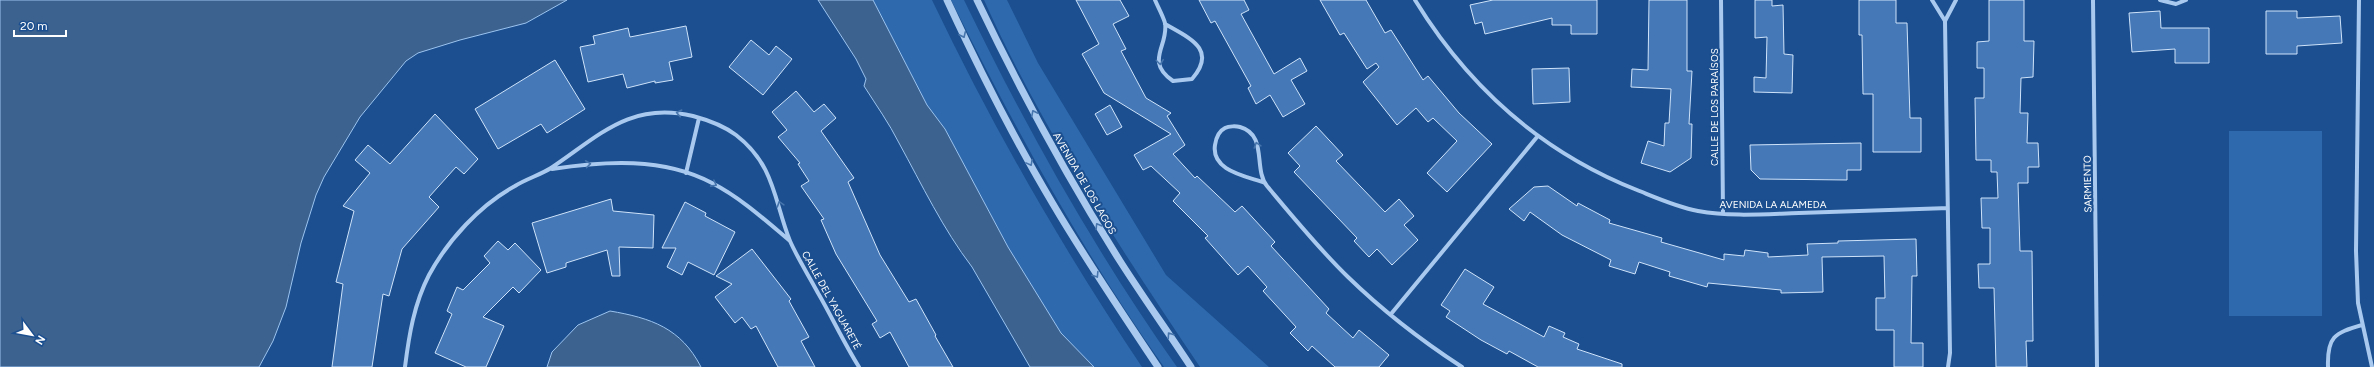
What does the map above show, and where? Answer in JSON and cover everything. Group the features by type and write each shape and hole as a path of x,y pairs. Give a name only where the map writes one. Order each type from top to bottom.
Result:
{"street":[{"path":"947,0 969,48 1052,203 1099,279 1158,367"},
{"name":"AVENIDA DE LOS LAGOS","path":"977,0 1037,120 1079,195 1120,262 1192,367"},
{"path":"1155,0 1165,24 1159,58 1160,68 1164,75 1173,81 1192,79 1203,62 1198,45 1165,24"},
{"name":"AVENIDA LA ALAMEDA","path":"1415,0 1435,32 1458,63 1499,104 1537,137 1578,164 1623,185 1675,205 1723,214 1947,208"},
{"name":"CALLE DE LOS PARAÍSOS","path":"1721,0 1723,214"},
{"path":"1932,0 1945,21"},
{"path":"1948,367 1950,353 1945,21 1956,0"},
{"name":"SARMIENTO","path":"2094,0 2097,367"},
{"path":"2160,0 2176,4 2186,0"},
{"path":"2359,0 2356,251 2358,303 2372,367"},
{"name":"CALLE DEL YAGUARETÉ","path":"405,367 410,332 417,303 430,275 446,250 464,227 488,204 513,186 549,169 614,125 660,111 674,112 700,118 721,126 736,135 755,154 765,167 778,199 790,241 859,367"},
{"path":"686,172 700,118"},
{"path":"1265,183 1255,138 1248,130 1238,126 1226,127 1219,133 1215,143 1214,152 1217,160 1225,168 1265,183 1348,277 1431,346 1462,367"},
{"path":"1391,314 1537,137"},
{"name":"CALLE DEL YAGUARETÉ","path":"549,169 594,163 630,162 686,172 725,191 756,212 790,241"},
{"path":"2328,367 2327,352 2331,340 2340,331 2362,325"}],"shaded area":[{"path":"0,0 567,0 526,23 460,40 418,53 406,61 360,117 324,177 316,195 301,243 286,307 273,341 259,367 0,367"},
{"path":"818,0 873,0 927,105 945,129 1008,247 1061,333 1094,367 1030,367 972,267 942,222 891,128 864,86 866,79 856,59"},
{"path":"873,0 932,0 979,95 1030,187 1084,278 1142,367 1094,367 1061,333 1008,247 945,129 927,105"},
{"path":"951,0 964,0 1012,95 1063,188 1118,279 1177,367 1164,367 1105,279 1050,188 1024,141"},
{"path":"984,0 1007,0 1038,63 1166,275 1269,367 1200,367 1084,188 1031,95"},
{"path":"2229,131 2322,131 2322,316 2229,316"},
{"path":"610,311 639,317 663,327 684,343 701,367 547,367 552,352 578,325"}],"building":[{"path":"1076,0 1120,0 1129,16 1113,24 1126,49 1121,51 1146,98 1171,113 1167,116 1185,145 1173,154 1195,178 1197,176 1235,212 1242,206 1275,242 1271,246 1329,309 1326,313 1353,338 1359,330 1389,355 1379,367 1335,367 1312,346 1308,351 1290,333 1296,327 1263,291 1267,287 1248,266 1238,275 1205,238 1208,236 1173,201 1180,193 1151,166 1143,170 1134,155 1171,134 1104,93 1082,54 1099,44"},
{"path":"1199,0 1244,0 1249,10 1241,14 1274,74 1300,58 1307,71 1291,80 1305,104 1283,117 1270,95 1256,104 1248,88 1251,86 1215,21 1211,23"},
{"path":"1320,0 1366,0 1385,33 1391,30 1423,80 1428,76 1459,113 1492,144 1447,192 1427,173 1457,141 1433,118 1428,122 1416,108 1397,125 1363,82 1379,67 1376,63 1367,69 1344,33 1340,35"},
{"path":"1493,0 1597,0 1597,34 1571,34 1571,25 1552,25 1552,18 1485,34 1482,22 1475,24 1470,5"},
{"path":"1649,0 1687,0 1687,71 1692,71 1689,124 1692,124 1691,158 1670,172 1641,163 1648,141 1664,146 1665,123 1669,123 1671,89 1631,87 1632,69 1648,70"},
{"path":"1755,0 1772,0 1772,6 1783,5 1784,54 1793,55 1792,93 1754,92 1754,77 1766,78 1767,37 1755,38"},
{"path":"1859,0 1896,0 1896,23 1907,23 1910,118 1921,118 1921,152 1873,152 1873,94 1863,94 1862,35 1859,35"},
{"path":"1989,0 2024,0 2024,41 2034,41 2033,77 2021,78 2020,113 2028,113 2027,143 2038,143 2039,167 2028,167 2028,183 2018,183 2020,251 2032,251 2033,341 2026,341 2027,367 1996,367 1994,288 1979,288 1978,264 1990,264 1990,228 1982,228 1981,198 1998,198 1997,172 1991,172 1991,160 1976,160 1975,98 1984,98 1984,68 1977,68 1977,42 1989,41"},
{"path":"2160,11 2161,28 2209,28 2209,63 2175,63 2175,49 2132,52 2129,13"},
{"path":"2266,11 2297,11 2297,18 2340,16 2342,43 2297,46 2297,54 2266,54"},
{"path":"686,26 692,57 669,62 673,80 655,83 655,81 627,88 623,74 588,82 580,47 595,44 593,36 628,28 630,37"},
{"path":"751,40 769,55 776,46 792,59 763,95 729,67"},
{"path":"555,60 585,109 547,133 541,124 498,149 475,109"},
{"path":"1569,68 1570,102 1533,104 1532,69"},
{"path":"796,91 814,112 824,104 836,118 821,131 854,178 848,182 880,255 909,302 916,299 953,367 909,367 890,332 880,338 872,324 877,321 836,254 821,220 824,219 801,186 809,181 798,164 800,163 778,137 787,130 772,112"},
{"path":"1110,105 1122,127 1107,135 1095,114"},
{"path":"435,114 478,159 464,174 456,167 429,197 439,207 402,249 389,296 383,294 372,367 332,367 343,284 336,282 354,211 343,206 370,173 355,160 368,145 390,164"},
{"path":"1316,126 1343,155 1336,161 1385,212 1399,199 1414,216 1404,225 1418,240 1392,265 1377,249 1369,257 1354,241 1357,238 1294,172 1300,166 1288,153"},
{"path":"1861,143 1861,170 1847,170 1847,180 1760,179 1751,170 1750,145"},
{"path":"1548,186 1577,206 1578,203 1610,220 1609,223 1662,238 1661,242 1724,260 1724,254 1744,256 1745,250 1768,253 1768,257 1808,255 1807,244 1838,243 1838,241 1916,239 1917,276 1912,276 1911,343 1923,343 1923,367 1894,367 1894,330 1876,330 1876,298 1885,298 1884,256 1822,257 1823,292 1781,293 1781,290 1708,283 1707,287 1669,276 1670,272 1639,262 1635,274 1609,266 1611,260 1562,235 1530,212 1524,221 1509,209 1534,187"},
{"path":"611,199 613,211 654,215 653,248 619,247 620,276 612,276 607,250 566,263 566,267 547,273 532,223"},
{"path":"685,202 706,213 705,216 735,232 714,275 688,262 682,275 667,267 676,248 662,248"},
{"path":"498,241 508,250 515,243 541,270 519,293 513,287 483,317 504,326 486,367 466,367 435,353 452,314 447,311 457,287 463,290 490,263 484,256"},
{"path":"752,249 791,299 789,301 809,337 801,341 815,367 778,367 756,326 751,329 742,317 735,323 715,297 732,284 716,276"},
{"path":"1465,269 1494,287 1483,304 1544,337 1549,326 1565,333 1563,337 1579,344 1577,349 1622,364 1622,367 1538,367 1509,351 1507,354 1481,340 1446,317 1450,311 1441,305"}]}
